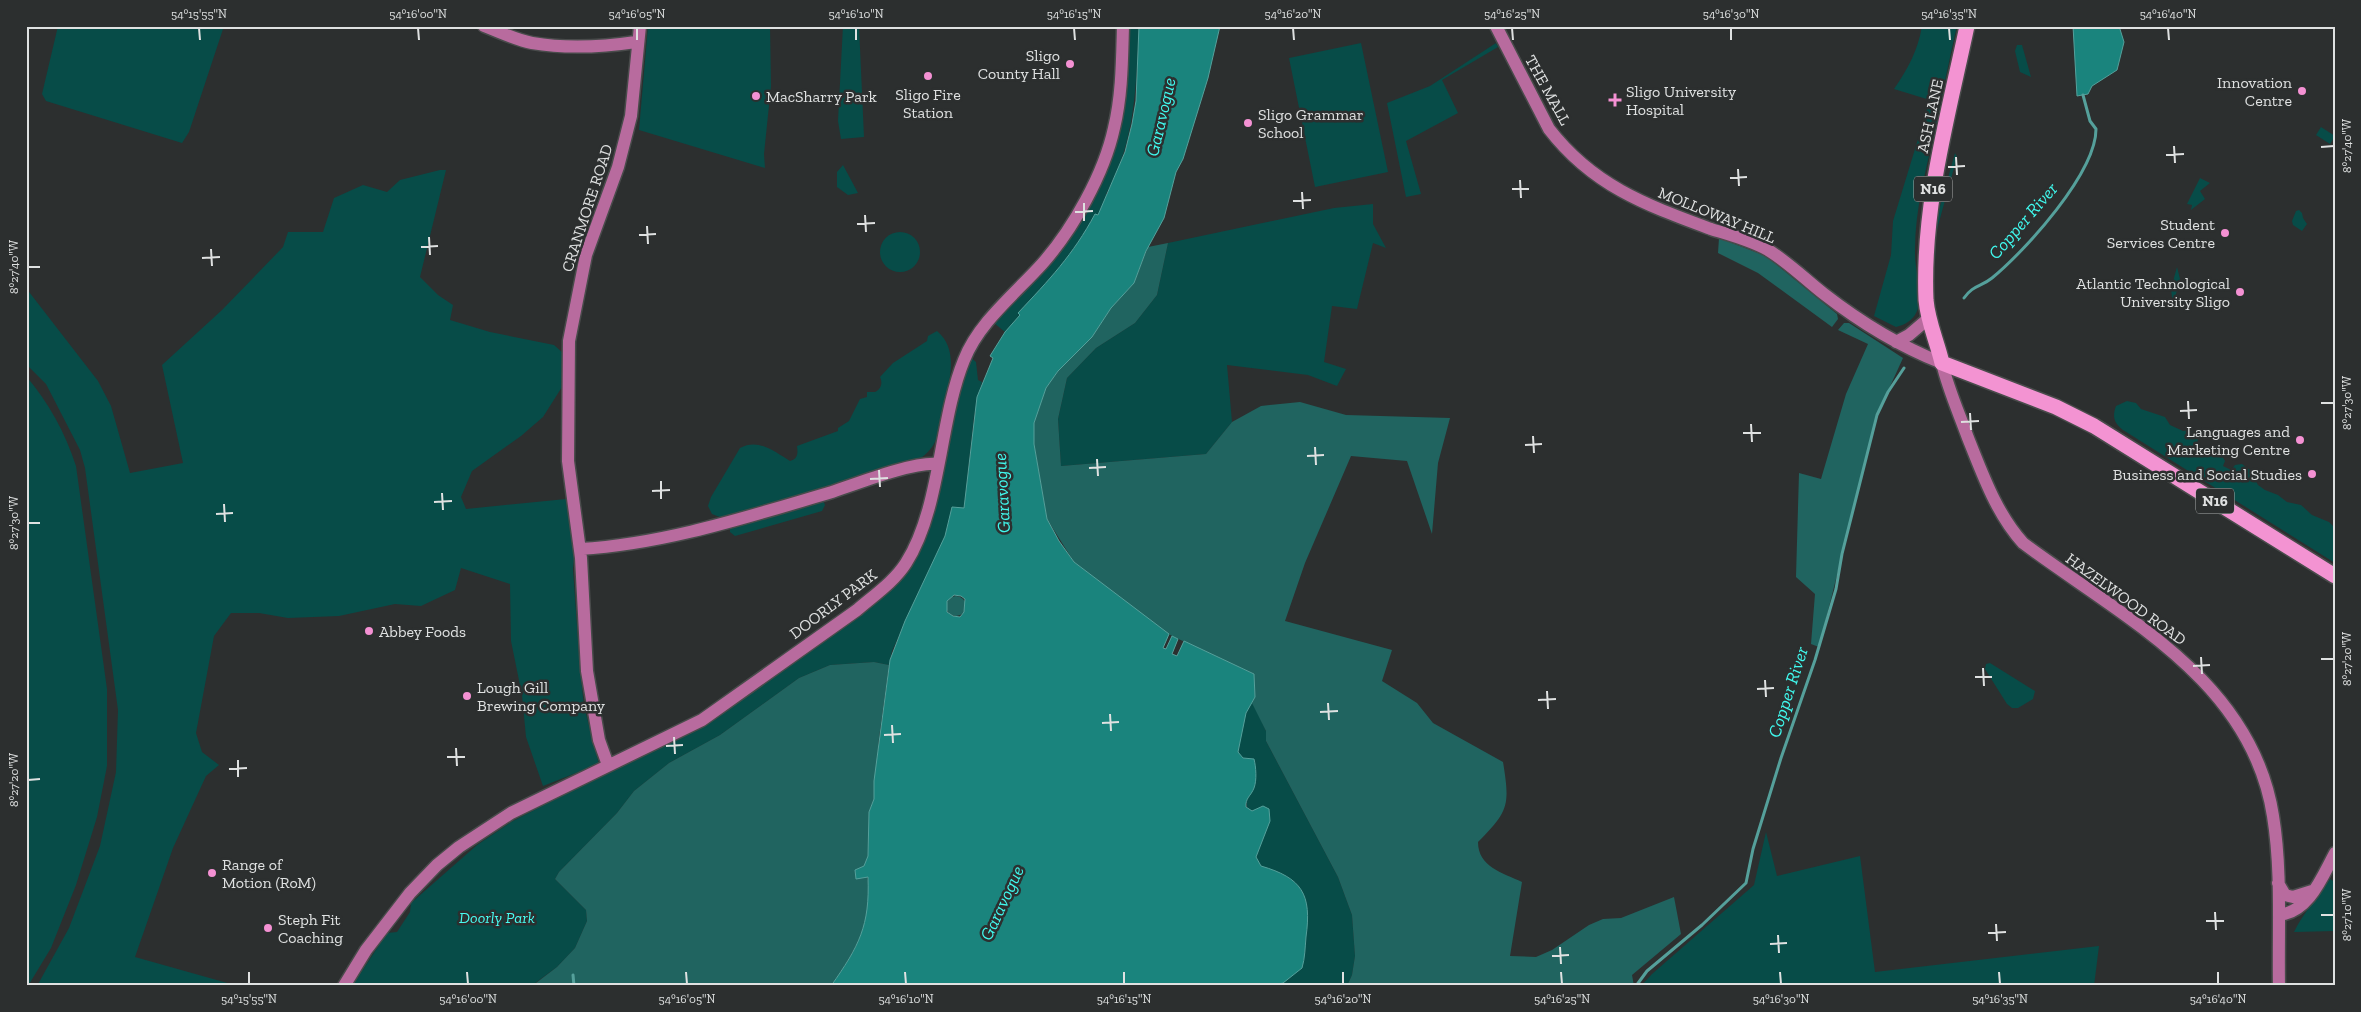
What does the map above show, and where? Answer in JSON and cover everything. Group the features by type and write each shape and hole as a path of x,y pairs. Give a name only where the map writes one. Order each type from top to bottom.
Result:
{"highway":[{"name":"ASH LANE","path":"1942,363 1937,344 1930,330 1927,236 1933,188 1967,26"},
{"name":"ASH LANE","path":"1927,274 1935,299 1940,335 1937,344"},
{"name":"N16","path":"1942,363 2056,407 2094,426 2335,576"}],"street":[{"path":"484,26 530,42 560,46 594,47 636,42"},
{"name":"CRANMORE ROAD","path":"580,549 568,461 569,341 586,255 618,167 631,116 636,42 640,26"},
{"name":"DOORLY PARK","path":"344,986 366,950 410,893 436,866 460,847 511,813 702,720 831,629 878,593 906,564 928,508 964,359 987,324 1046,260 1064,236 1077,214 1105,156 1114,129 1118,103 1123,26"},
{"name":"THE MALL","path":"1496,26 1541,114 1559,142"},
{"name":"MOLLOWAY HILL","path":"1559,142 1592,174 1622,192 1678,217 1768,250 1845,310 1896,342 1942,363"},
{"path":"1896,342 1909,336 1929,318"},
{"name":"HAZELWOOD ROAD","path":"1942,363 1947,383 1991,495 2013,532 2023,543 2180,658 2207,683 2227,706 2256,758 2273,816 2278,883 2279,986"},
{"path":"608,765 600,740 587,671 580,549 666,538 886,474 918,466 938,464"},
{"path":"2279,915 2296,910 2315,889 2335,853"},
{"path":"2278,883 2285,895 2293,897 2315,889"}],"green space":[{"path":"58,26 224,26 189,132 182,143 46,101 42,94"},
{"path":"648,26 770,26 771,86 764,154 765,168 639,130"},
{"path":"843,26 859,26 864,137 841,139 838,121"},
{"path":"1129,26 1139,26 1133,112 1123,154 1106,194 1108,196 1098,216 1095,214 1069,255 1018,313 1020,315 1005,332 994,323 1097,183"},
{"path":"1922,26 1957,26 1917,220 1915,261 1919,285 1918,306 1915,315 1908,322 1896,327 1874,316 1891,255 1893,221 1930,100 1894,89 1912,59"},
{"path":"1361,43 1388,172 1315,187 1289,58"},
{"path":"1496,43 1498,47 1442,80 1458,113 1406,141 1421,194 1406,197 1387,103 1430,86"},
{"path":"2017,45 2022,45 2031,77 2020,72 2015,51"},
{"path":"2321,127 2335,136 2330,144 2316,135"},
{"path":"1955,153 1957,157 1936,233 1935,261 1934,228"},
{"path":"843,165 858,193 848,195 837,187 837,172"},
{"path":"446,170 420,277 438,295 453,305 450,320 490,332 554,345 563,353 566,375 562,387 543,417 521,436 472,471 461,497 466,509 566,499 573,534 573,569 584,706 599,764 543,786 526,737 522,695 511,641 510,584 461,568 455,590 421,606 395,604 339,616 288,618 259,613 231,613 214,636 196,733 202,752 219,765 206,776 173,848 135,957 238,986 37,986 69,928 100,846 116,772 118,710 85,468 80,450 46,384 26,364 26,288 98,381 111,406 130,473 183,463 162,365 222,310 283,247 288,232 323,232 334,198 363,185 387,192 400,180"},
{"path":"2200,178 2210,183 2200,191 2205,199 2191,210 2192,205 2187,204"},
{"path":"1373,204 1373,224 1386,248 1373,243 1357,309 1332,306 1324,362 1346,369 1337,386 1308,375 1227,365 1232,422 1206,454 1061,466 1058,419 1067,378 1096,348 1135,323 1157,295 1168,243 1334,208"},
{"path":"2299,210 2307,224 2302,231 2293,225 2292,221 2296,211"},
{"path":"904,232 911,235 917,241 920,252 919,260 911,269 904,272 896,272 889,269 881,260 880,248 883,241 892,233"},
{"path":"2177,267 2180,279 2173,305 2171,289"},
{"path":"937,331 944,339 948,348 951,357 951,367 937,438 927,453 917,461 722,518 712,514 708,506 711,497 740,448 753,444 760,445 790,461 795,459 797,446 838,431 838,428 849,421 860,399 867,397 867,392 875,392 880,388 880,377 893,363 927,341 928,336"},
{"name":"Doorly Park","path":"970,357 976,362 978,380 982,382 974,416 964,508 952,508 945,536 892,651 889,665 874,662 830,665 799,678 720,735 669,763 634,791 617,813 559,872 555,879 586,910 587,921 575,948 557,967 531,986 352,986 387,933 397,932 410,912 411,903 477,845 511,822 660,745 909,566 960,384"},
{"path":"26,376 56,418 76,466 107,689 107,766 97,817 76,885 51,948 28,986"},
{"path":"2127,401 2136,403 2141,409 2165,417 2170,425 2183,431 2191,430 2198,439 2197,445 2222,456 2225,461 2223,466 2231,470 2235,465 2242,464 2250,470 2258,485 2265,490 2278,495 2287,502 2301,505 2312,515 2329,522 2335,528 2335,563 2123,430 2116,422 2114,413 2116,406"},
{"path":"823,500 825,505 822,511 735,536 730,532 730,527"},
{"path":"1990,663 2035,691 2033,699 2018,708 2012,708 2007,704 1985,669 1986,664"},
{"path":"1249,693 1266,731 1266,741 1338,877 1352,915 1355,956 1352,975 1347,986 1101,986 1261,866 1256,857 1246,800 1232,757"},
{"path":"1766,832 1777,876 1860,856 1875,972 2099,946 2094,986 1641,986 1652,974 1754,885"},
{"path":"2330,879 2335,882 2335,931 2294,932 2306,912"}],"shaded area":[{"path":"1719,238 1766,256 1837,314 1838,319 1832,327 1758,273 1718,253"},
{"path":"1168,243 1157,295 1135,323 1096,348 1067,378 1058,419 1061,466 1206,454 1232,422 1261,406 1300,402 1346,415 1450,418 1438,463 1432,534 1407,461 1351,456 1305,563 1285,621 1392,650 1382,681 1417,703 1433,723 1503,762 1506,788 1505,806 1496,822 1478,842 1482,858 1487,863 1500,872 1522,882 1510,956 1536,957 1552,950 1589,925 1603,919 1621,918 1674,897 1681,934 1632,975 1634,986 1347,986 1352,975 1355,956 1352,915 1338,877 1266,741 1266,731 1252,703 1255,697 1254,674 1172,636 1148,620 1074,562 1047,519 1034,444 1034,423 1046,388 1058,371 1092,337 1111,308 1134,283 1148,247"},
{"path":"1844,323 1849,323 1903,358 1877,415 1819,647 1811,644 1815,594 1796,577 1799,473 1821,479 1846,394 1868,344 1838,330"},
{"path":"956,596 963,599 966,606 963,613 956,616 949,613 946,606 949,599"},
{"path":"874,662 889,665 879,738 874,799 869,812 868,856 864,867 869,899 863,930 849,959 831,986 532,986 557,967 575,948 587,921 586,910 555,879 559,872 617,813 634,791 669,763 720,735 799,678 830,665"}],"water":[{"name":"Garavogue","path":"1139,26 1220,26 1208,78 1183,159 1176,172 1164,218 1146,251 1134,283 1111,308 1092,337 1058,371 1046,388 1034,423 1034,444 1047,519 1059,541 1074,562 1169,634 1163,648 1166,649 1172,636 1178,639 1172,654 1177,656 1184,641 1254,674 1255,697 1246,713 1238,752 1243,758 1254,759 1255,785 1246,801 1246,807 1252,811 1263,806 1269,809 1270,821 1256,857 1261,866 1286,876 1295,882 1305,899 1307,922 1302,968 1283,983 1269,986 831,986 856,947 865,922 868,877 856,879 855,870 864,866 868,856 869,812 874,799 874,781 890,660 905,621 945,536 952,507 964,508 977,397 993,358 990,356 1005,332 1020,315 1018,313 1060,266 1087,229 1095,214 1098,215 1125,152 1136,101","holes":["954,595 965,599 964,612 960,617 953,616 947,612 947,601"]},
{"path":"2073,26 2119,26 2124,42 2117,70 2092,86 2088,94 2077,96"}],"waterway":[{"name":"Copper River","path":"1964,298 1974,288 1992,278 2022,250 2072,188 2093,147 2096,129 2090,121 2083,95"},
{"name":"Copper River","path":"1636,986 1647,971 1702,925 1746,883 1753,849 1781,758 1815,660 1836,589 1842,554 1877,415 1888,392 1904,368"},
{"path":"573,975 574,986"}],"place":[{"name":"Sligo County Hall","path":"1070,64"},
{"name":"Sligo Fire Station","path":"928,76"},
{"name":"Innovation Centre","path":"2302,91"},
{"name":"MacSharry Park","path":"756,96"},
{"name":"Sligo University Hospital","path":"1615,100"},
{"name":"Sligo Grammar School","path":"1248,123"},
{"name":"Student Services Centre","path":"2225,233"},
{"name":"Atlantic Technological University Sligo","path":"2240,292"},
{"name":"Languages and Marketing Centre","path":"2300,440"},
{"name":"Business and Social Studies","path":"2312,474"},
{"name":"Abbey Foods","path":"369,631"},
{"name":"Lough Gill Brewing Company","path":"467,696"},
{"name":"Range of Motion (RoM)","path":"212,873"},
{"name":"Steph Fit Coaching","path":"268,928"}]}
